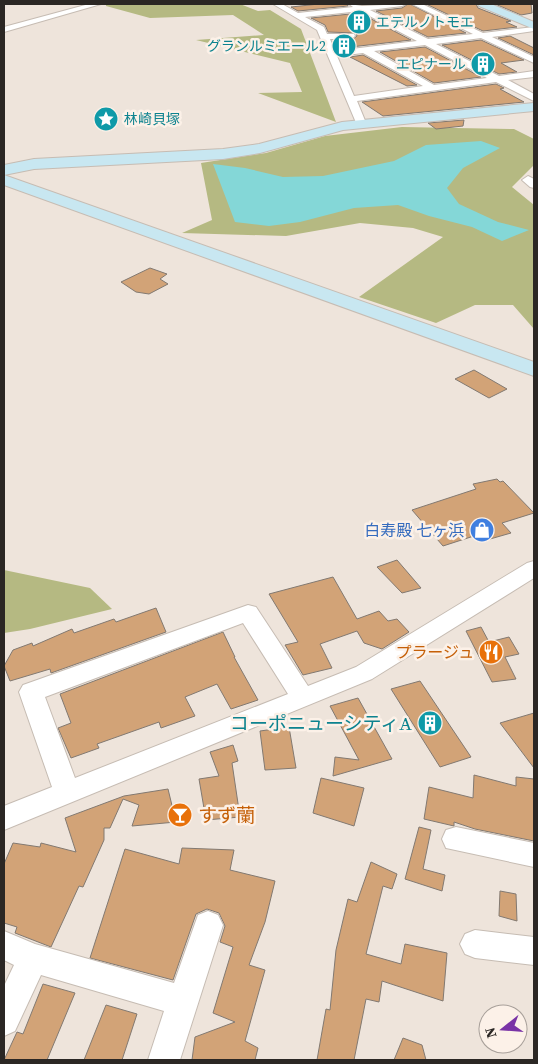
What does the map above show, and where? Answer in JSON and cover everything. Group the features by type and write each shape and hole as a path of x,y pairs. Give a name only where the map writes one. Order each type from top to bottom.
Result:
{"street":[{"path":"4,30 97,4"},
{"path":"277,4 321,30 352,99 361,124"},
{"path":"297,15 357,6 402,4"},
{"path":"416,4 534,60"},
{"path":"483,4 534,28"},
{"path":"357,6 534,98"},
{"path":"331,54 534,28"},
{"path":"324,37 351,36"},
{"path":"365,50 433,88"},
{"path":"352,99 534,74"},
{"path":"4,170 34,164 223,154 260,148 321,131 361,124 534,107"},
{"path":"4,180 534,369"},
{"path":"4,818 364,673 534,568"},
{"path":"67,793 32,692 248,613 303,697"},
{"path":"456,839 534,855"},
{"path":"164,1060 208,925"},
{"path":"475,944 534,951"},
{"path":"4,946 33,958 183,1001"},
{"path":"4,1020 33,958"}],"green space":[{"path":"106,4 240,4 258,11 270,10 301,29 336,122 258,93 302,92 290,63 196,40 264,35 233,15 150,18 106,6"},
{"path":"402,127 514,129 534,139 534,165 512,187 534,205 534,329 513,305 475,305 436,323 359,297 443,237 413,228 360,223 286,236 182,233 212,220 201,163 266,153 325,136"},
{"path":"4,570 90,588 112,609 30,629 4,633"}],"water":[{"path":"481,141 500,148 463,168 447,188 459,204 498,222 529,230 502,241 472,227 429,216 398,205 354,208 300,222 269,226 235,222 213,164 245,168 283,177 323,176 394,161 426,145"}],"building":[{"path":"347,4 348,6 298,11 291,7"},
{"path":"408,4 466,33 428,37 376,11 402,8"},
{"path":"426,4 476,4 478,8 511,21 506,22 517,27 483,31"},
{"path":"495,4 531,4 532,13 521,15"},
{"path":"360,13 411,40 342,48 336,45 341,44 336,41 352,40 357,36 356,33 328,32 325,25 311,18"},
{"path":"510,36 534,48 534,55 498,38"},
{"path":"481,40 524,60 501,63 517,72 499,74 442,45"},
{"path":"425,47 481,77 434,83 380,52"},
{"path":"363,55 417,85 407,86 350,57"},
{"path":"496,84 504,88 500,89 524,102 383,116 362,102"},
{"path":"464,120 463,126 436,129 428,123"},
{"path":"150,268 167,274 160,279 168,284 149,294 136,292 121,282"},
{"path":"474,370 507,389 489,398 455,379"},
{"path":"497,479 500,482 503,481 534,513 502,523 511,533 483,541 477,535 443,546 412,510 476,489 473,484"},
{"path":"397,560 421,588 402,593 377,567"},
{"path":"333,577 357,619 379,611 388,621 397,619 409,632 382,649 364,643 357,631 320,644 332,668 303,675 285,645 298,642 269,594"},
{"path":"156,608 166,632 51,673 50,669 10,681 4,666 13,650 32,643 33,646 72,629 74,633 114,619 116,622"},
{"path":"481,627 489,642 509,637 519,654 505,657 516,679 492,682 466,631"},
{"path":"223,632 234,657 258,700 231,709 217,684 185,697 195,716 161,728 159,722 97,744 99,748 71,758 58,728 71,723 60,694"},
{"name":"コーポニューシティA","path":"420,681 471,757 440,767 391,689"},
{"path":"358,698 392,759 333,776 335,757 359,760 330,706"},
{"path":"534,713 534,768 500,723"},
{"path":"289,727 296,768 265,770 260,731"},
{"path":"233,745 238,761 232,763 240,817 206,820 199,779 219,776 210,752"},
{"path":"474,775 516,786 516,777 534,779 534,841 475,829 454,822 454,826 424,819 429,787 473,798"},
{"path":"321,778 364,788 354,826 313,813"},
{"path":"168,789 176,822 132,826 139,805 123,799 110,828 104,828 104,840 83,887 79,886 51,947 15,933 17,927 4,923 4,864 13,843 40,847 41,843 76,852 65,818 124,796"},
{"path":"419,827 431,830 423,869 445,875 442,891 405,879"},
{"path":"182,848 234,850 230,870 275,881 265,922 249,965 265,970 245,1041 258,1048 255,1060 192,1060 195,1037 235,1022 213,1013 233,947 220,942 225,926 219,913 207,909 196,914 173,980 90,958 125,849 179,864"},
{"path":"371,862 397,874 392,889 383,886 366,954 401,964 405,944 447,953 443,1001 382,981 379,1002 366,999 354,1060 317,1060 326,1009 330,1010 336,950 348,899 357,902"},
{"path":"500,891 516,894 517,921 499,916"},
{"path":"43,984 75,993 47,1060 4,1060 17,1032 23,1034"},
{"path":"106,1005 137,1014 122,1060 84,1060"},
{"path":"403,1038 422,1045 426,1060 394,1060"}],"place":[{"name":"エテルノトモエ","path":"359,22"},
{"name":"グランルミエール2","path":"344,46"},
{"name":"エピナール","path":"483,64"},
{"name":"林崎貝塚","path":"106,119"},
{"name":"白寿殿 七ヶ浜","path":"482,530"},
{"name":"プラージュ","path":"491,652"},
{"name":"コーポニューシティA","path":"430,723"},
{"name":"すず蘭","path":"180,815"}]}
